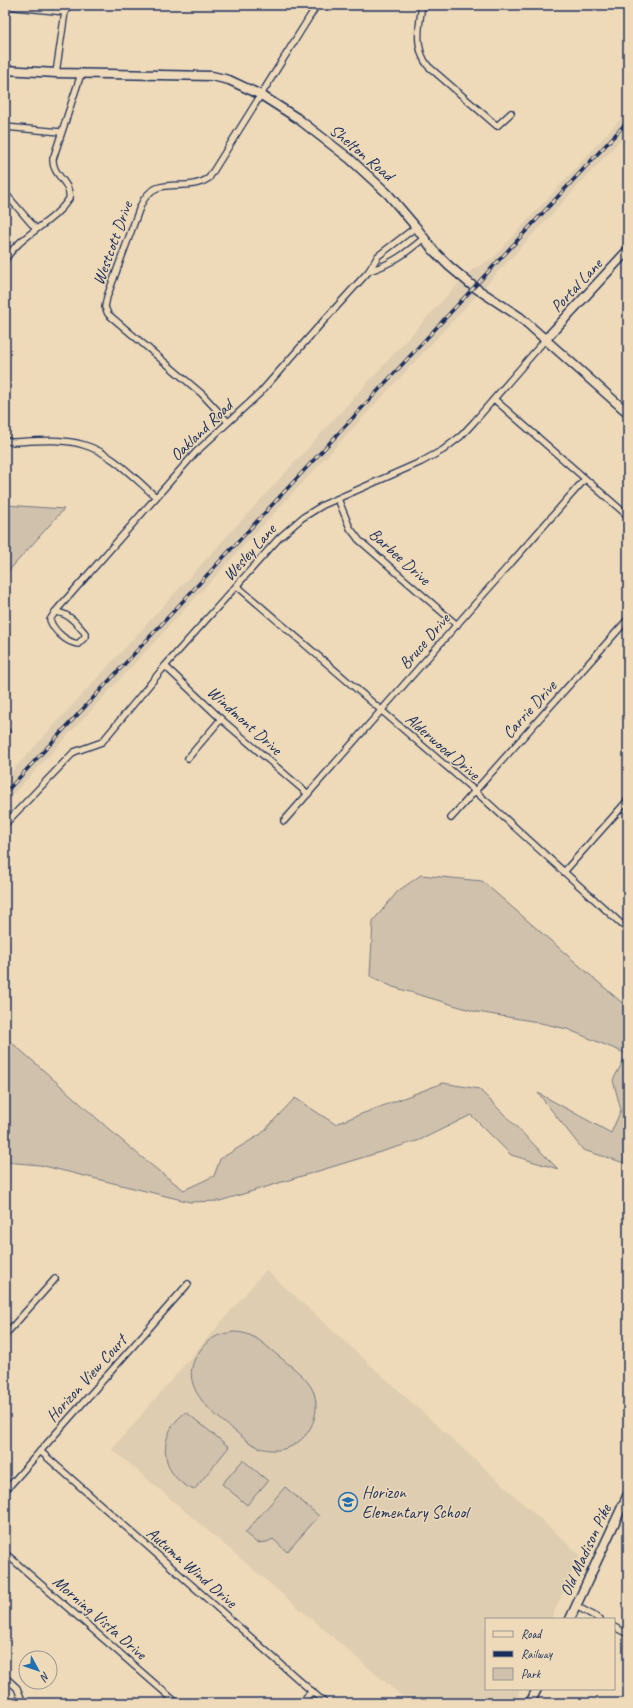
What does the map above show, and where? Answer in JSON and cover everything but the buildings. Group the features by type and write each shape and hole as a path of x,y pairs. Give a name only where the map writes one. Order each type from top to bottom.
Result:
{"street":[{"path":"56,73 65,12 70,5"},
{"name":"Westcott Drive","path":"228,422 202,394 108,314 105,307 140,207 147,195 158,186 196,183 208,178 317,5"},
{"path":"422,5 418,34 419,51 423,60 497,126 511,113"},
{"path":"5,6 65,12"},
{"name":"Shelton Road","path":"5,70 81,74 212,76 229,80 260,95 297,118 350,159 388,194 441,259 480,291 520,317 628,413"},
{"path":"5,260 14,248 53,216 69,199 69,189 52,164 54,150 81,74"},
{"path":"5,127 61,132"},
{"path":"5,193 36,229"},
{"name":"Oakland Road","path":"54,612 196,452 260,393 369,271 378,256 416,227"},
{"name":"Oakland Road","path":"369,271 386,266 424,238"},
{"name":"Portal Lane","path":"545,340 628,250"},
{"name":"Wesley Lane","path":"5,824 74,752 102,742 164,666 279,538 290,528 302,518 323,505 421,462 444,450 461,436 545,340"},
{"path":"494,399 628,516"},
{"path":"5,440 12,442 74,442 97,450 120,466 156,497"},
{"name":"Bruce Drive","path":"284,821 585,479"},
{"name":"Barbee Drive","path":"338,499 350,528 359,540 457,625"},
{"name":"Alderwood Drive","path":"237,586 475,791 628,930"},
{"path":"54,612 67,615 75,622 85,633 83,640 78,644 72,643 53,627 50,620 54,612"},
{"name":"Carrie Drive","path":"451,818 628,619"},
{"name":"Windmont Drive","path":"164,666 221,719 308,794"},
{"path":"188,758 221,719"},
{"path":"5,730 7,732 5,737"},
{"path":"564,872 628,800"},
{"path":"5,1335 55,1279"},
{"name":"Horizon View Court","path":"5,1491 188,1284"},
{"name":"Autumn Wind Drive","path":"40,1451 325,1703"},
{"name":"Old Madison Pike","path":"570,1618 628,1494"},
{"name":"Morning Vista Drive","path":"5,1553 177,1703"},
{"path":"576,1606 598,1618"},
{"path":"615,1628 628,1634"},
{"path":"5,1677 17,1688 22,1703"},
{"path":"530,1703 536,1690"},
{"path":"302,1703 312,1692"}],"shaded area":[{"path":"628,111 628,132 5,803 5,779 453,289 472,270 493,258"},
{"name":"Horizon Elementary School","path":"266,1270 580,1555 551,1618 485,1618 485,1690 520,1690 514,1703 410,1703 112,1449"}],"green space":[{"path":"5,505 64,509 5,575"},
{"path":"421,875 482,881 628,1008 628,1164 583,1150 538,1093 611,1133 621,1110 613,1080 627,1054 567,1029 532,1021 477,1012 393,987 370,976 373,921 398,891"},
{"path":"5,1037 137,1154 184,1190 214,1176 220,1159 261,1134 295,1098 335,1124 443,1083 479,1089 558,1169 511,1155 471,1115 420,1140 220,1201 190,1202 40,1165 5,1162"},
{"path":"240,1332 252,1336 262,1342 298,1372 311,1387 316,1403 313,1423 301,1440 292,1446 283,1449 269,1450 250,1443 214,1414 196,1391 192,1379 192,1366 202,1347 214,1338 223,1334"},
{"path":"186,1412 229,1447 194,1490 182,1483 174,1475 168,1465 166,1454 166,1442 170,1431 176,1421"},
{"path":"243,1460 268,1481 247,1505 222,1484"},
{"path":"285,1487 319,1516 287,1552 273,1539 267,1542 257,1543 245,1533"}],"railway":[{"path":"5,793 628,121"}],"place":[{"name":"Horizon Elementary School","path":"348,1502"}]}
